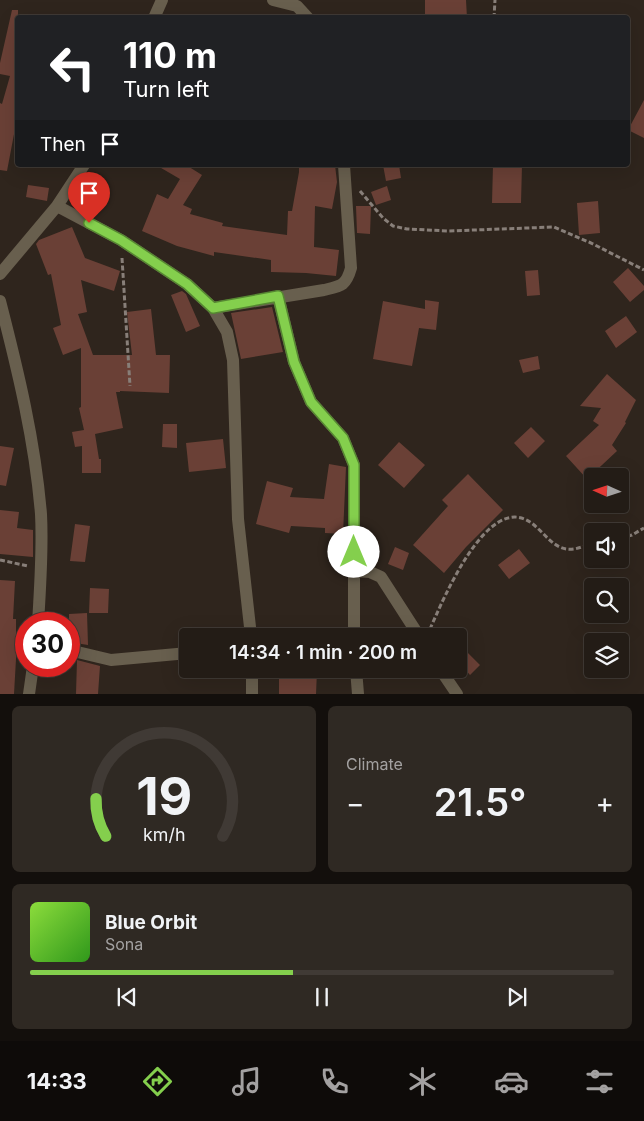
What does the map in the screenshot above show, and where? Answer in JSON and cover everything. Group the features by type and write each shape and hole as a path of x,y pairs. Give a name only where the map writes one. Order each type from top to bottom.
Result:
{"street":[{"path":"155,15 162,0"},
{"path":"274,0 297,6 305,15"},
{"path":"0,274 57,206 83,167"},
{"path":"213,308 324,290 340,286 348,280 352,268 344,169"},
{"path":"57,206 121,240 187,284 213,308 227,332 233,360 238,520 250,628"},
{"path":"278,296 294,362 311,402 343,438 354,465 354,628"},
{"path":"0,301 30,429 41,514 39,612"},
{"path":"354,571 370,572 381,577 414,628"},
{"path":"80,653 111,660 179,654"},
{"path":"29,694 31,677"},
{"path":"252,678 252,694"},
{"path":"357,678 358,694"},
{"path":"446,678 455,693"}],"path":[{"path":"494,15 495,0"},
{"path":"344,169 383,218 393,226 407,229 448,231 554,227 592,243 644,270"},
{"path":"121,240 130,386"},
{"path":"431,628 459,568 487,530 502,519 517,517 529,521 557,546 565,549 584,546"},
{"path":"629,536 644,528"},
{"path":"0,560 41,569"}],"building":[{"path":"425,0 466,0 467,15 425,15"},
{"path":"12,10 18,10 18,15 15,15 15,129 7,171 0,170 0,103 2,104 10,76 0,74 0,63"},
{"path":"644,100 644,138 630,131 630,126"},
{"path":"159,167 189,167 202,175 183,205 192,209 190,214 223,223 222,226 287,235 288,211 292,211 299,167 335,167 337,182 332,209 315,206 314,247 339,250 336,276 271,272 271,260 214,252 214,256 177,246 142,231 157,194 168,199 180,179"},
{"path":"383,167 399,167 401,178 386,181"},
{"path":"493,167 522,167 521,203 492,203"},
{"path":"28,185 49,188 47,201 26,197"},
{"path":"387,186 391,200 376,205 371,192"},
{"path":"598,201 600,233 579,235 577,203"},
{"path":"356,206 371,206 370,234 357,233"},
{"path":"72,227 85,258 120,271 114,291 81,280 87,312 78,314 93,355 132,355 127,312 151,309 156,355 170,355 169,393 116,392 123,428 95,434 99,459 101,459 101,473 82,473 82,446 75,447 72,432 84,430 79,408 81,407 81,348 63,355 53,328 61,325 51,274 48,275 36,244 39,240"},
{"path":"628,268 644,286 644,290 630,302 613,282"},
{"path":"538,270 540,295 527,296 525,271"},
{"path":"182,291 186,294 200,326 186,332 171,295"},
{"path":"425,300 439,302 436,330 419,328 412,366 373,359 383,301 425,309"},
{"path":"272,307 283,352 241,359 231,313"},
{"path":"626,316 637,332 616,348 605,331"},
{"path":"538,356 540,369 523,373 519,360"},
{"path":"607,374 636,400 626,423 612,445 617,451 599,468 584,468 584,476 566,456 599,425 593,421 601,408 580,406"},
{"path":"163,424 177,424 177,448 162,447"},
{"path":"531,427 545,441 528,458 514,443"},
{"path":"223,439 226,468 189,472 186,443"},
{"path":"399,442 425,465 404,488 378,465"},
{"path":"0,446 14,448 6,486 0,485"},
{"path":"329,464 346,467 343,534 325,533 325,528 291,526 289,533 256,524 267,481 293,488 290,497 324,499"},
{"path":"468,474 503,510 466,547 444,573 413,545 448,506 442,500"},
{"path":"0,510 19,512 17,528 33,530 33,557 0,554"},
{"path":"75,524 90,526 85,562 70,561"},
{"path":"395,547 409,553 403,570 388,564"},
{"path":"519,549 530,563 509,579 498,565"},
{"path":"0,580 15,581 13,619 15,619 15,676 14,694 0,694"},
{"path":"90,588 109,589 108,613 89,613"},
{"path":"80,613 87,613 88,645 80,644"},
{"path":"467,652 480,665 470,675 467,672"},
{"path":"80,661 100,666 98,694 76,694 76,677 80,677"},
{"path":"279,678 317,678 316,694 279,694"}],"route":[{"path":"89,223 121,240 187,284 213,308 278,296 294,362 311,402 343,438 354,465 354,552"}]}
